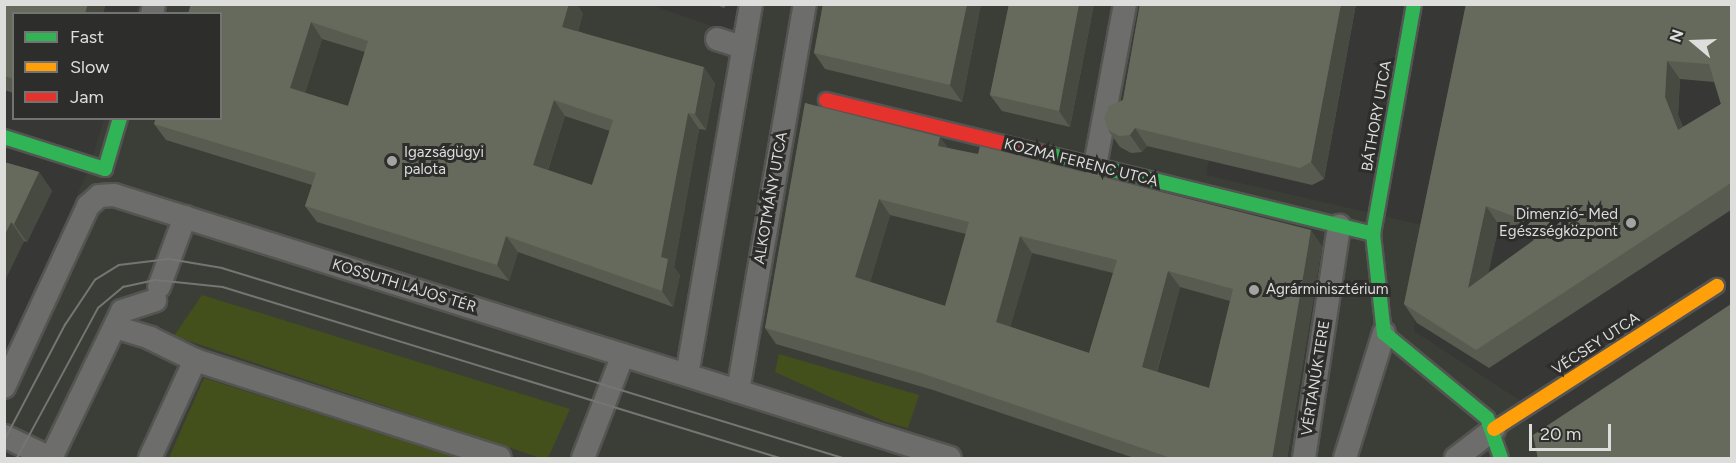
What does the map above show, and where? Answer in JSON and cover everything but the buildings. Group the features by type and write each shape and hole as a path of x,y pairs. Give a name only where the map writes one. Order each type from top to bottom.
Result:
{"street":[{"path":"687,375 751,4"},
{"name":"ALKOTMÁNY UTCA","path":"738,391 805,4"},
{"path":"1095,166 1125,4"},
{"name":"BÁTHORY UTCA","path":"1373,234 1414,4"},
{"path":"717,39 744,48"},
{"name":"KOZMA FERENC UTCA","path":"790,91 1373,234"},
{"path":"4,387 88,206 99,196 119,120"},
{"path":"4,137 105,169"},
{"name":"KOSSUTH LAJOS TÉR","path":"99,196 114,195 950,459"},
{"path":"4,436 51,459 122,311 157,294 185,217"},
{"name":"VÉRTANÚK TERE","path":"1304,459 1340,226"},
{"path":"1345,459 1384,333 1373,234"},
{"name":"VÉCSEY UTCA","path":"1494,429 1717,286"},
{"path":"115,327 150,338 195,360 500,459"},
{"path":"1384,333 1487,418 1494,429 1501,459"},
{"path":"583,459 623,355"},
{"path":"150,459 195,360"},
{"path":"1456,459 1494,429"}],"shaded area":[{"path":"138,4 649,4 737,35 743,5 1143,5 1232,46 1206,175 1422,225 1414,331 1519,400 1542,458 5,458 5,357 90,166 104,120 222,120 222,12 136,12"}],"green space":[{"path":"202,295 570,409 548,458 541,458 174,336"},
{"path":"779,354 919,395 908,428 886,422 775,372"},
{"path":"204,378 458,458 169,458"}],"tram line":[{"path":"4,441 65,325 95,280 119,265 169,259 222,268 843,458"},
{"path":"17,458 98,308 123,287 156,280 223,287 780,458"}],"traffic: fast":[{"path":"1414,4 1373,234 1384,333 1487,418 1501,458"},
{"path":"4,137 105,169 119,120"},
{"path":"1048,154 1373,234"}],"traffic: slow":[{"path":"1494,429 1717,286"}],"traffic: jam":[{"path":"826,100 1048,154"}],"place":[{"name":"Igazságügyi palota","path":"392,161"},
{"name":"Dimenzió- Med Egészségközpont","path":"1631,223"},
{"name":"Agrárminisztérium","path":"1254,290"}]}
